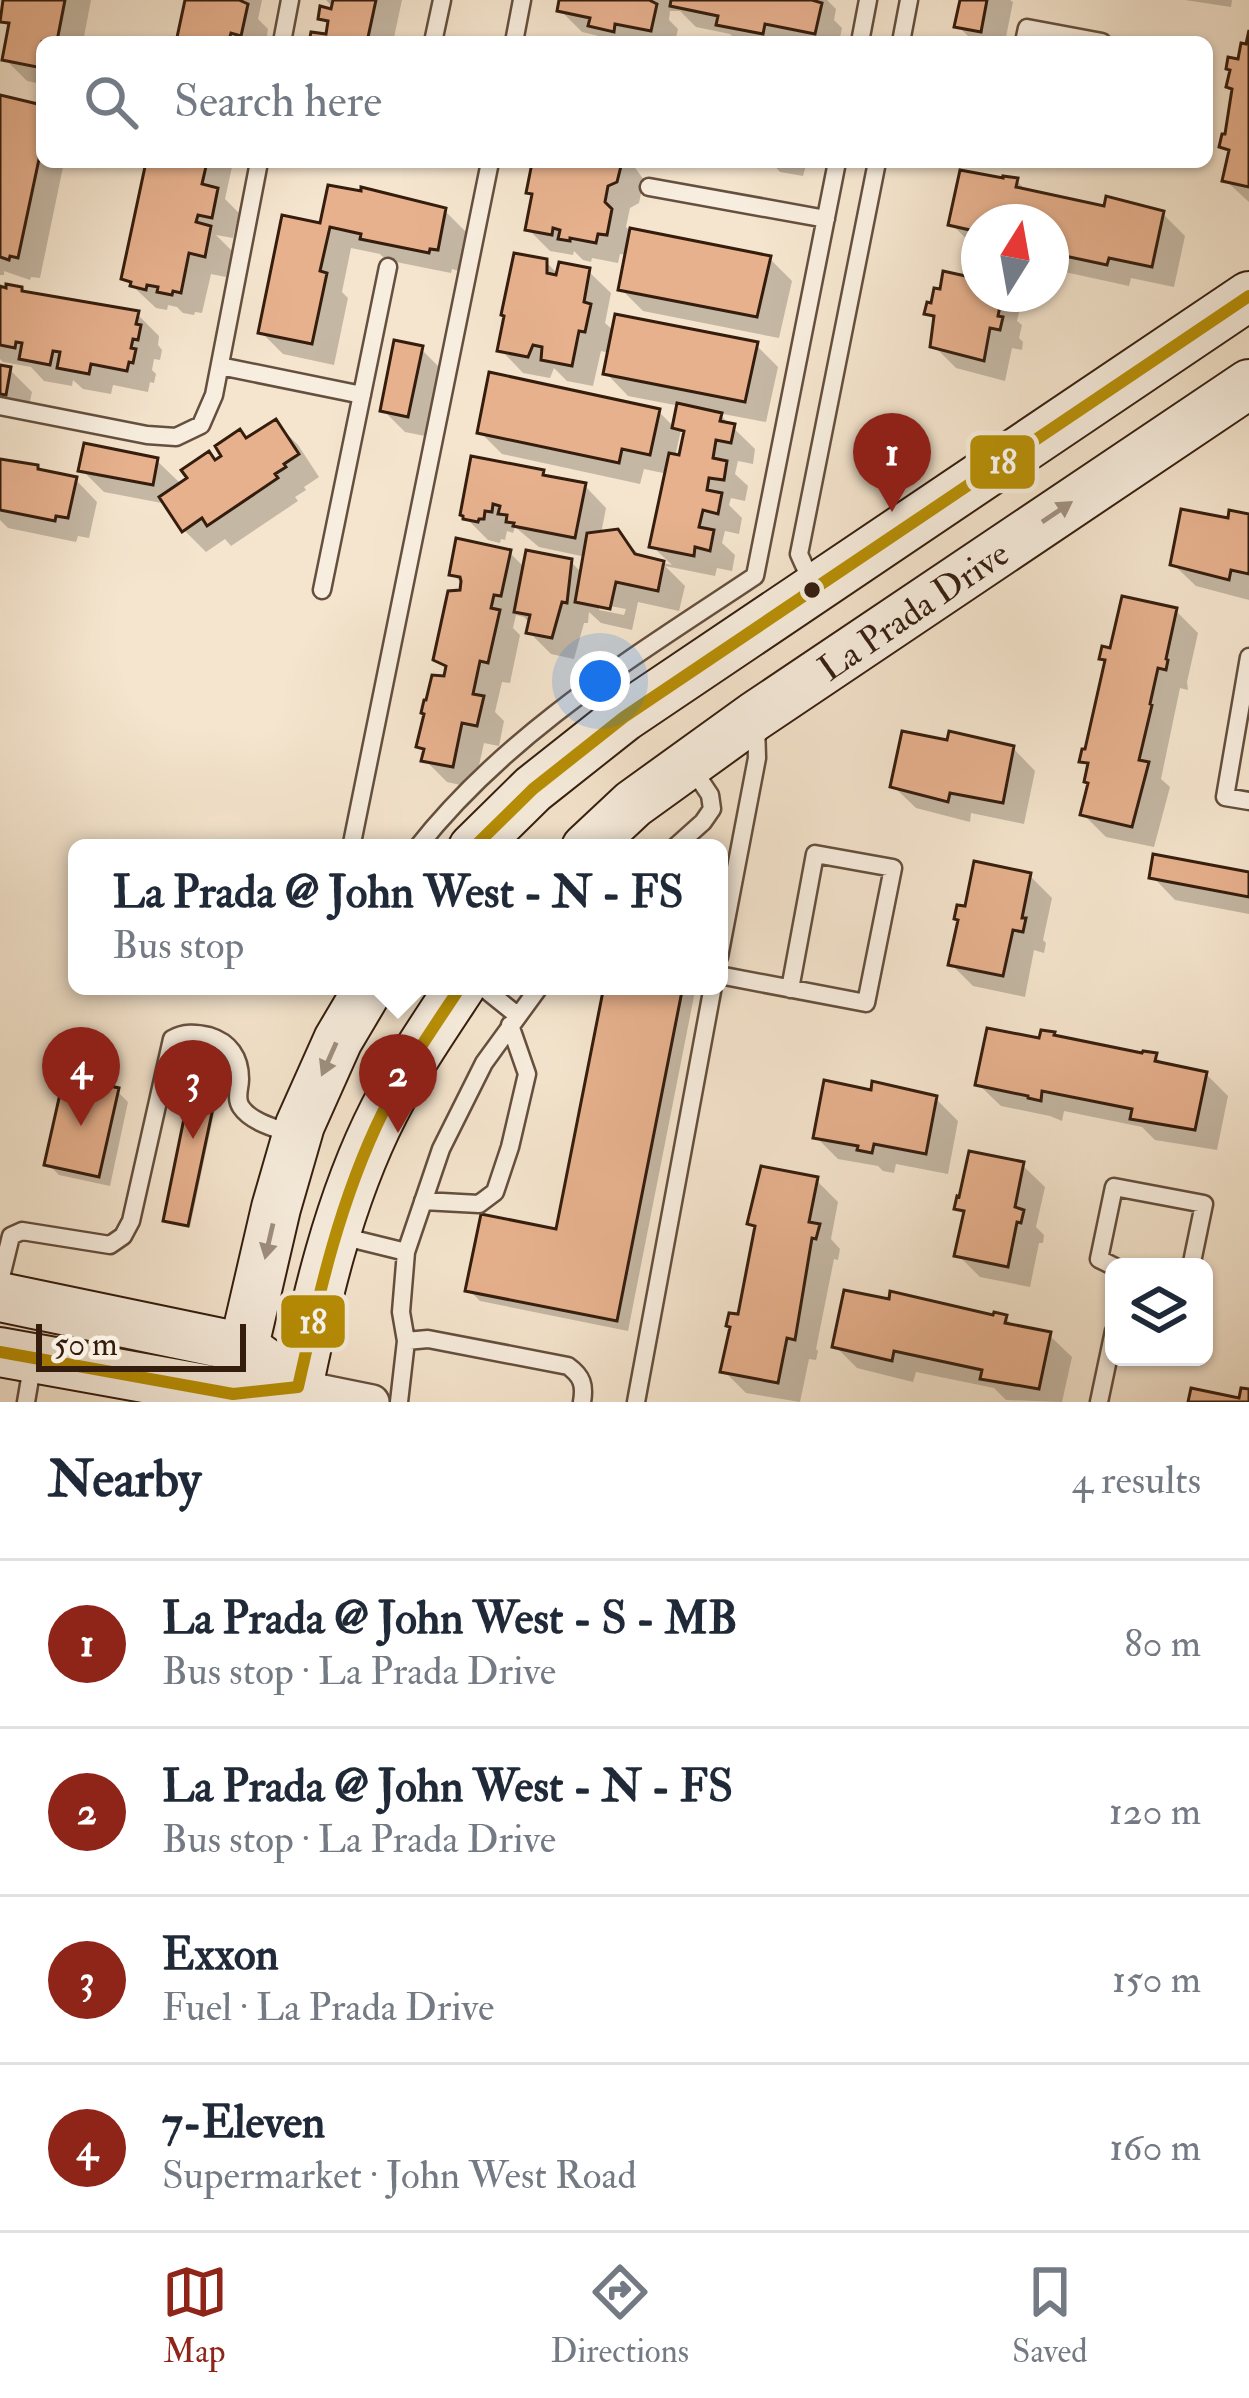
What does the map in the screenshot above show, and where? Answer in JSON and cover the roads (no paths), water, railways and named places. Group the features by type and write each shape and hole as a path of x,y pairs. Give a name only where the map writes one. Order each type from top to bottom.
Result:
{"main road":[{"name":"La Prada Drive","path":"482,839 611,699 760,624 1249,296"},
{"name":"La Prada Drive","path":"596,839 633,804 755,716 1249,384"},
{"path":"760,624 801,685"},
{"path":"236,1381 297,1135 338,1040 365,995"},
{"path":"0,1297 236,1381 296,1395 356,1174 383,1113 455,995"},
{"path":"20,1370 128,1381 236,1381"}],"street":[{"path":"296,1395 371,1402"}],"lane":[{"path":"283,36 290,0"},
{"path":"435,36 442,0"},
{"path":"515,36 522,0"},
{"path":"861,36 868,0"},
{"path":"902,36 909,0"},
{"path":"1025,36 1027,28 1070,36"},
{"path":"0,406 147,435 176,437 201,425 214,395 258,168"},
{"path":"353,839 489,168"},
{"path":"424,839 521,742 611,699 755,576 836,168"},
{"path":"814,587 800,554 876,168"},
{"path":"650,188 826,219"},
{"path":"322,590 388,267"},
{"path":"220,366 362,395"},
{"path":"1249,657 1226,796 1249,801"},
{"path":"728,910 757,758 755,716"},
{"path":"684,839 712,809 710,795 688,764"},
{"path":"728,977 866,1004 893,868 815,854 790,989"},
{"path":"423,1201 479,1204 495,1192 510,1147 527,1074 513,1020 490,995"},
{"path":"399,1402 406,1341 401,1312 406,1252 440,1149 484,1063 534,995"},
{"path":"636,1402 711,995"},
{"path":"0,1281 11,1236 22,1231 110,1245 123,1236 131,1221 172,1039 182,1033 226,1043 236,1057 242,1110 261,1123 297,1135"},
{"path":"1105,1262 1100,1259 1114,1187 1204,1204 1193,1258"},
{"path":"336,1235 406,1252"},
{"path":"406,1341 428,1339 568,1366 585,1388 582,1402"},
{"path":"1100,1402 1107,1366"}],"place":[{"name":"La Prada @ John West - S - MB","path":"892,512"},
{"name":"7-Eleven","path":"81,1126"},
{"name":"La Prada @ John West - N - FS","path":"398,1133"},
{"name":"Exxon","path":"193,1139"}]}
